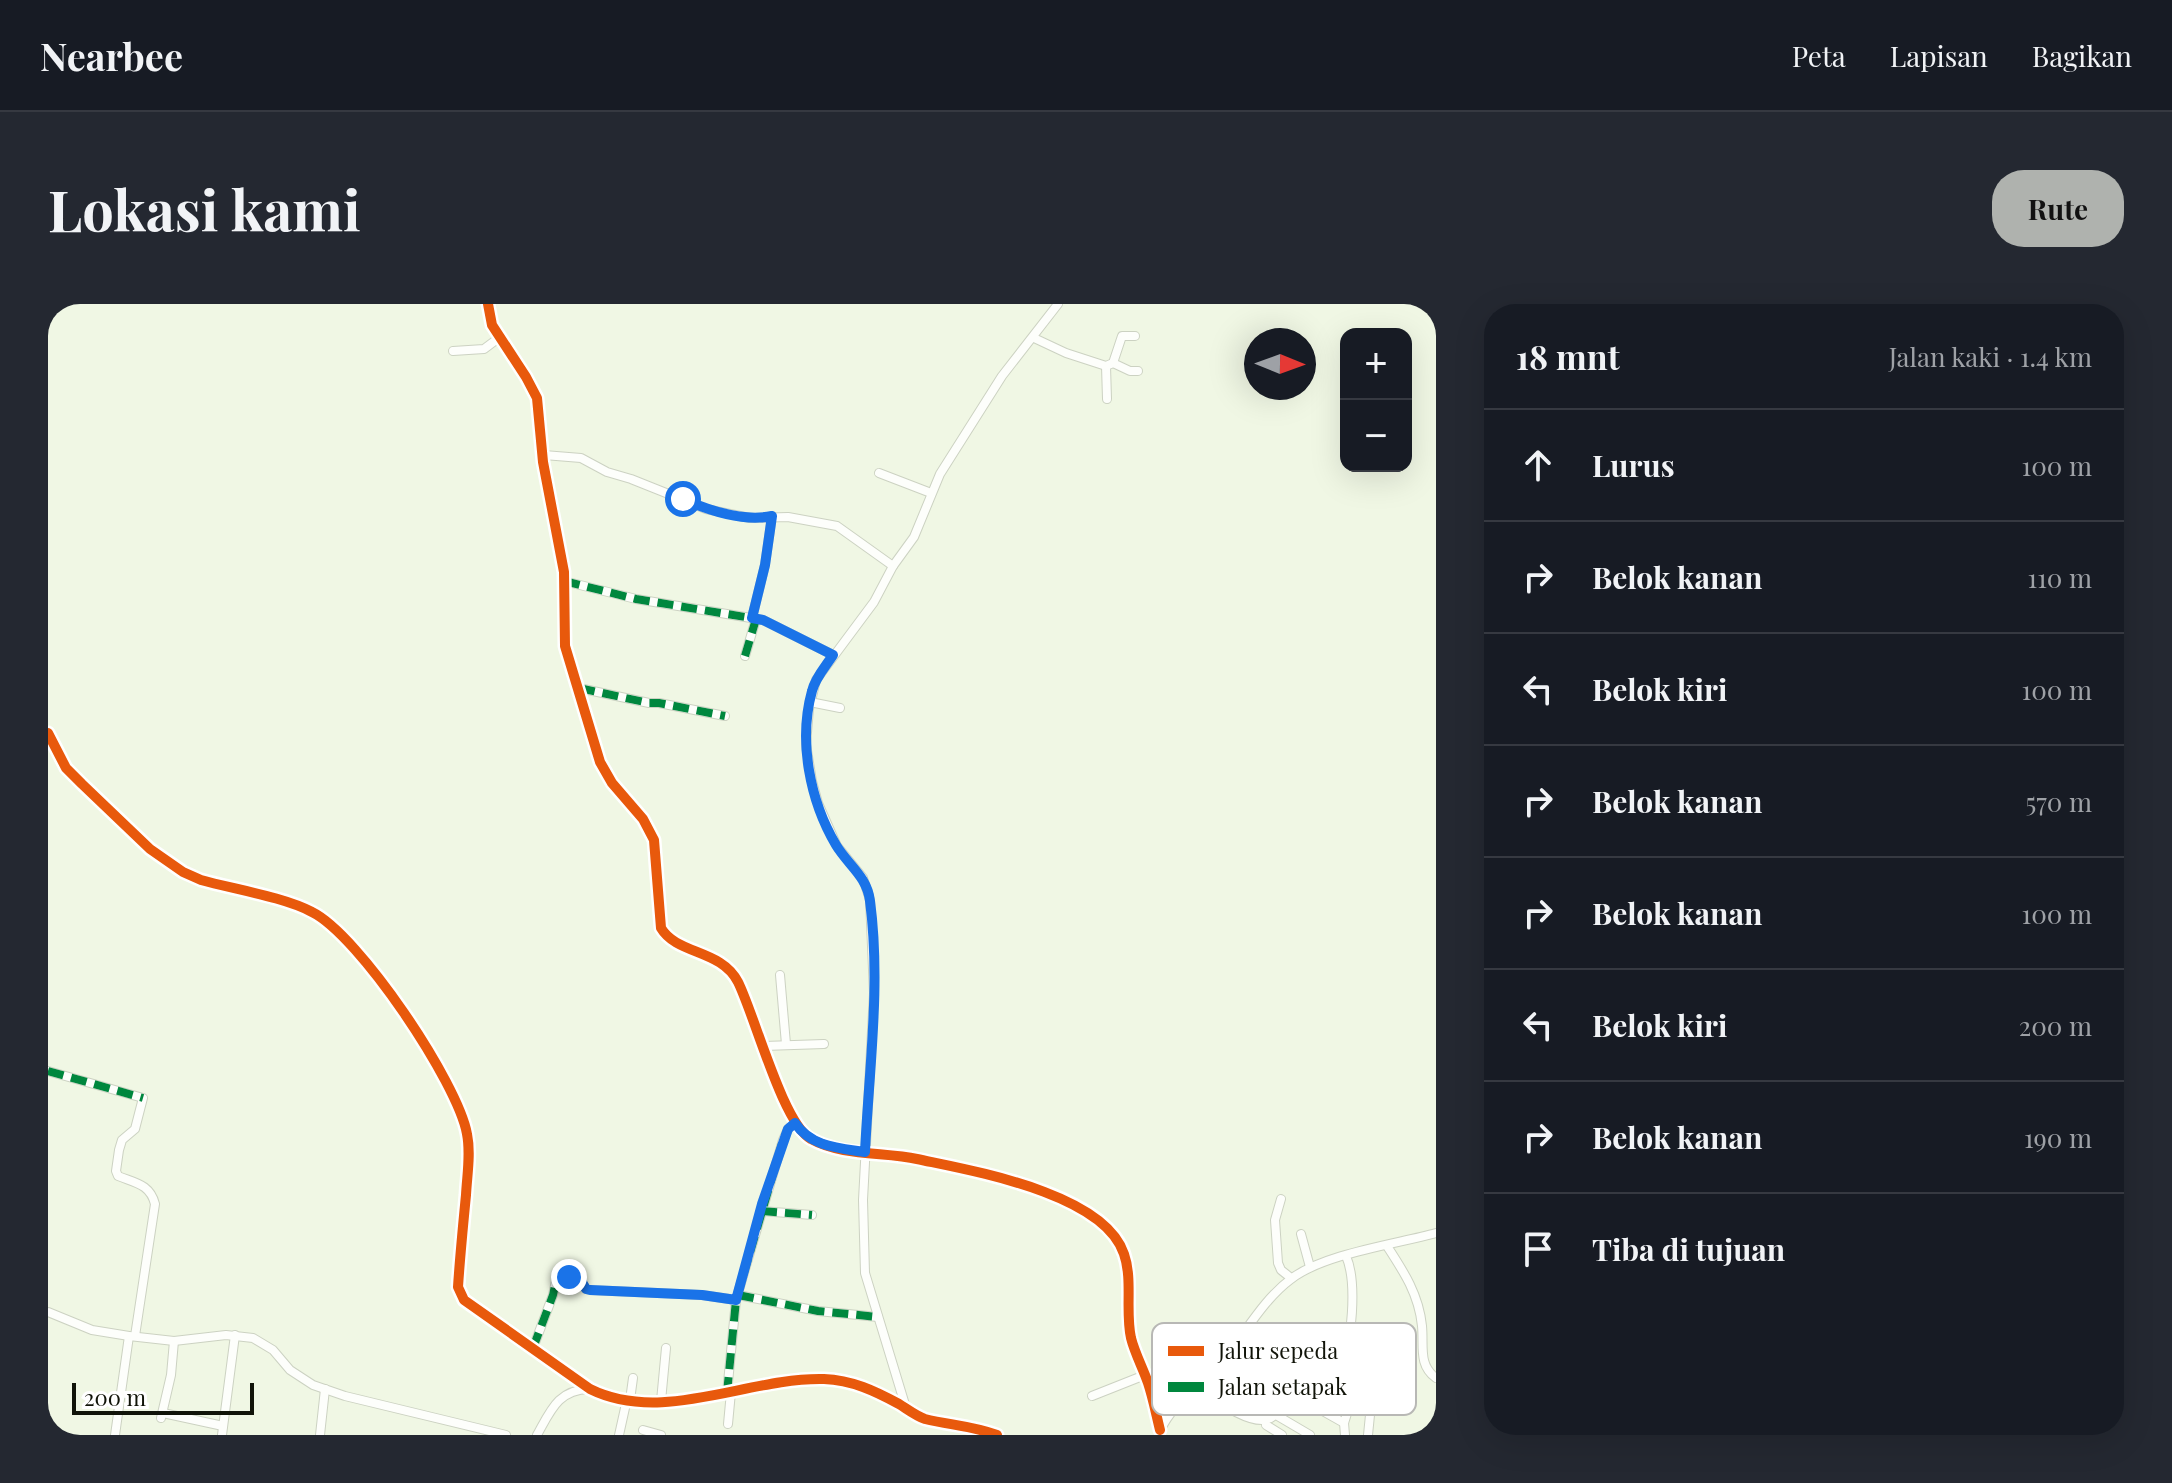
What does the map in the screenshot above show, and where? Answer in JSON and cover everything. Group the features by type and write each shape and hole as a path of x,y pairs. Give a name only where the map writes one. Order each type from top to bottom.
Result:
{"street":[{"path":"488,304 492,325 534,391 564,581 563,636 567,659 607,776 643,819 654,840 661,928 668,937 718,960 733,973 795,1123 804,1135 819,1143 928,1162 1053,1194 1099,1220 1124,1253 1130,1329 1152,1404"},
{"path":"906,1408 865,1273 863,1200 874,993 870,900 863,878 831,836 812,781 806,735 810,702 816,680 874,602 893,566 914,537 940,474 1002,376 1058,304"},
{"path":"1107,399 1110,365 1122,336 1135,336"},
{"path":"453,351 484,349 500,337"},
{"path":"1034,338 1066,353 1138,371"},
{"path":"544,455 575,456 607,472 706,509 750,518 772,516 837,526 893,566"},
{"path":"879,473 931,493"},
{"path":"745,656 765,565 772,516"},
{"path":"564,581 636,599 754,618 833,655"},
{"path":"579,688 725,716"},
{"path":"810,702 840,708"},
{"path":"48,733 64,764 150,849 183,872 314,912 345,937 395,1001 440,1068 455,1096 465,1125 469,1154 460,1296 590,1389"},
{"path":"780,975 786,1044"},
{"path":"764,1046 824,1044"},
{"path":"48,1071 143,1098 135,1129 122,1140 116,1171 118,1176 143,1185 151,1193 155,1204 115,1435"},
{"path":"728,1424 737,1297 785,1134 795,1123"},
{"path":"1281,1199 1275,1220 1278,1263 1291,1278"},
{"path":"761,1211 812,1215"},
{"path":"1250,1323 1291,1278 1310,1267 1436,1233"},
{"path":"1301,1234 1310,1267"},
{"path":"1387,1246 1415,1293 1422,1325 1424,1364 1436,1378"},
{"path":"1346,1256 1352,1276 1349,1323"},
{"path":"533,1348 551,1302 557,1276 580,1279 590,1290 737,1297 818,1311 878,1317"},
{"path":"48,1312 92,1330 132,1336 174,1341 235,1335 253,1338 267,1346 301,1379 325,1389 506,1435"},
{"path":"174,1341 174,1360 162,1416 223,1430 235,1335"},
{"path":"661,1401 666,1348"},
{"path":"1092,1396 1145,1375"},
{"path":"619,1435 633,1378"},
{"path":"537,1435 550,1412 573,1390 590,1389 628,1400 661,1401 729,1393 787,1381 826,1379 872,1389 925,1419 964,1425 995,1435"},
{"path":"320,1435 325,1389"},
{"path":"1234,1415 1255,1427 1266,1425 1276,1415 1310,1435"},
{"path":"1330,1415 1344,1423"},
{"path":"1345,1435 1347,1415"},
{"path":"1368,1435 1370,1415"},
{"path":"1266,1425 1282,1435"},
{"path":"643,1430 661,1435"}],"marked path":[{"path":"752,618 765,565 772,516"},
{"path":"564,581 636,599 763,620 833,655"},
{"path":"745,656 756,619"},
{"path":"579,688 725,716"},
{"path":"48,1071 143,1098"},
{"path":"533,1348 557,1276 580,1279 590,1290 702,1295 736,1300 783,1140 795,1123"},
{"path":"761,1211 812,1215"},
{"path":"738,1295 818,1311 878,1317"},
{"path":"727,1393 736,1300"}],"cycle path":[{"path":"488,304 492,325 537,398 543,462 564,572 565,646 600,762 612,783 643,819 654,840 661,928 677,943 721,963 738,982 780,1092 790,1113 811,1139 849,1151 917,1159 1002,1178 1064,1200 1091,1215 1112,1233 1127,1264 1131,1338 1152,1399"},
{"path":"48,733 66,768 150,849 183,872 201,880 273,898 312,912 332,926 355,949 404,1012 446,1081 467,1134 469,1149 458,1287 464,1300 590,1389 618,1399 676,1401 795,1380 824,1379 854,1384 872,1391 925,1419 997,1435"},
{"path":"1156,1415 1160,1430"}],"route":[{"path":"569,1277 580,1279 590,1290 718,1296 736,1300 762,1204 788,1129 795,1123 804,1135 819,1143 865,1152 874,993 870,900 863,878 845,858 825,822 812,781 806,744 812,690 833,655 763,620 752,618 765,565 772,516 740,516 706,509 683,499"}]}
